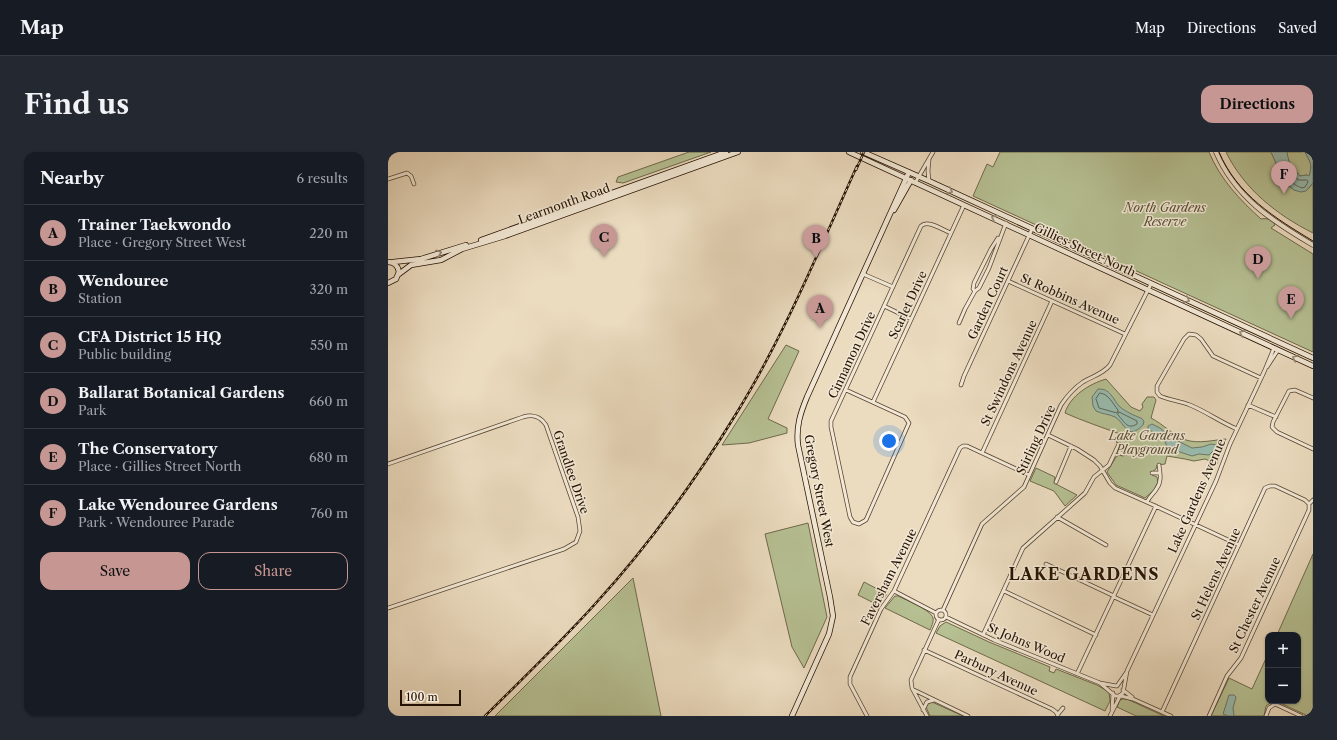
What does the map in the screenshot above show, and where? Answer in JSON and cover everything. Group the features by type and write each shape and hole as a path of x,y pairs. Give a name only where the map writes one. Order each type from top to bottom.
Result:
{"main road":[{"name":"Learmonth Road","path":"677,172 726,152"},
{"name":"Learmonth Road","path":"388,283 395,281 399,274 412,265 441,260 462,249 505,236 618,193 738,152"},
{"name":"Gillies Street North","path":"849,152 1313,366"},
{"name":"Gillies Street North","path":"863,152 1313,358"},
{"name":"Gregory Street West","path":"792,716 828,637 833,616 798,445 798,424 807,397 909,172"},
{"name":"Gregory Street West","path":"883,231 916,175"},
{"name":"Learmonth Road","path":"391,262 421,259 603,199"},
{"path":"388,258 399,269 399,274"},
{"path":"1276,349 1279,342"}],"street":[{"path":"929,181 928,168 933,152"},
{"path":"1216,152 1231,180 1248,200 1266,214 1313,244"},
{"path":"916,175 930,159"},
{"path":"388,179 407,173 411,176 414,184"},
{"path":"957,202 960,210 959,214"},
{"name":"Scarlet Drive","path":"873,402 964,205"},
{"name":"Cinnamon Drive","path":"873,402 905,417 909,420 909,424 866,519 863,523 858,524 853,522 850,517 831,421 922,225 929,223 950,233"},
{"path":"975,291 973,289 974,283 1006,224"},
{"name":"Garden Court","path":"961,385 1032,229"},
{"path":"959,323 962,314 975,291 978,290 989,268 1002,231"},
{"path":"983,265 989,268"},
{"path":"863,274 893,287"},
{"name":"St Robbins Avenue","path":"1008,281 1125,334"},
{"path":"974,283 980,286"},
{"name":"Stirling Drive","path":"943,610 982,524 1022,489 1030,475 1061,405 1067,396 1080,384 1106,370 1152,284"},
{"name":"St Swindons Avenue","path":"982,453 1052,301"},
{"path":"884,306 911,319"},
{"path":"1237,429 1222,422 1215,416 1192,406 1159,396 1156,391 1158,386 1183,340 1186,336 1191,334 1200,338 1213,356 1261,378"},
{"name":"Lake Gardens Avenue","path":"1117,686 1127,671 1218,474 1229,446 1276,349"},
{"path":"846,390 873,402"},
{"path":"1313,398 1295,390 1290,390 1286,394 1272,426 1275,431 1313,449"},
{"path":"1248,405 1276,418"},
{"name":"Grandlee Drive","path":"388,464 523,417 539,417 546,425 580,525 580,535 576,542 564,549 388,608"},
{"path":"1048,435 1071,446 1094,460 1103,470 1114,487 1239,545"},
{"path":"983,635 1023,548 1084,494 1094,477 1109,465 1119,444"},
{"name":"Faversham Avenue","path":"867,716 850,684 850,678 880,612 894,591 959,450 962,446 966,446 982,453"},
{"path":"1056,482 1071,446"},
{"path":"1116,451 1123,454"},
{"path":"982,453 1030,475"},
{"path":"1147,502 1150,495 1159,485 1159,465"},
{"path":"1152,473 1160,473"},
{"name":"St Helens Avenue","path":"1162,712 1263,491 1267,487 1275,486 1307,501 1309,504"},
{"name":"St Chester Avenue","path":"1209,716 1228,674 1241,658 1309,510 1309,504 1313,500"},
{"path":"1077,674 1156,506"},
{"path":"1057,517 1106,545"},
{"path":"1046,564 1153,615"},
{"path":"1004,590 1096,635"},
{"path":"894,591 936,612 938,610 943,610 946,617 942,620 939,619"},
{"path":"936,612 936,617 939,619"},
{"name":"St Johns Wood","path":"946,617 983,635 1077,674 1100,683 1117,686"},
{"path":"927,716 914,690 911,680 939,619"},
{"name":"Parbury Avenue","path":"924,650 1054,710 1058,715"},
{"name":"Lake Gardens Avenue","path":"1123,690 1127,671"},
{"name":"St Johns Wood","path":"1100,683 1113,693"},
{"path":"1112,712 1113,689 1117,686 1120,686 1133,699"},
{"path":"914,690 968,716"},
{"path":"1110,716 1123,690"},
{"path":"1113,693 1116,696 1133,699 1170,716"},
{"path":"923,710 927,702 934,700"},
{"path":"1266,716 1267,710 1272,705 1278,705 1301,716"},
{"path":"1058,715 1063,708"}],"green space":[{"path":"689,152 711,152 623,183 616,182 618,177"},
{"name":"North Gardens Reserve","path":"1000,152 1209,152 1219,171 1231,188 1261,219 1273,221 1275,225 1271,228 1313,254 1313,352 973,196 987,164 993,167"},
{"path":"1226,152 1271,152 1284,181 1294,190 1307,190 1313,183 1313,233 1287,218 1263,200 1242,178"},
{"path":"1287,152 1305,152 1311,166 1309,177 1307,175 1300,176 1291,166"},
{"path":"786,345 799,351 768,419 787,428 787,433 749,443 722,445"},
{"name":"Lake Gardens Playground","path":"1106,379 1131,407 1140,411 1143,407 1142,404 1147,397 1154,397 1156,400 1151,418 1186,440 1196,442 1226,439 1217,464 1205,459 1194,461 1167,456 1165,464 1157,465 1156,469 1152,472 1152,475 1157,477 1158,482 1154,490 1145,498 1116,485 1107,472 1116,457 1119,455 1123,456 1124,453 1121,450 1121,444 1116,442 1120,434 1065,413 1071,401 1076,396 1087,387"},
{"path":"1036,468 1055,477 1054,483 1077,495 1065,506 1054,491 1030,481"},
{"path":"808,523 827,617 804,668 792,647 765,534"},
{"path":"1313,554 1313,716 1308,716 1282,704 1301,704 1301,632 1278,632"},
{"path":"633,578 661,716 495,716"},
{"path":"864,582 887,594 878,605 858,595"},
{"path":"895,596 898,596 928,612 933,618 930,630 885,608"},
{"path":"946,622 989,642 1050,667 1049,671 1054,673 1056,669 1097,685 1109,692 1110,701 1105,711 936,633 940,626"},
{"path":"1265,661 1265,704 1269,704 1266,706 1264,716 1211,716 1229,678 1252,689"},
{"path":"1127,699 1164,716 1136,716 1117,707 1120,700"},
{"path":"932,702 963,716 930,716 926,707"}],"water":[{"path":"1271,152 1287,152 1291,166 1300,176 1309,176 1311,166 1305,152 1313,152 1313,183 1306,191 1301,192 1294,190 1284,181"},
{"path":"1098,389 1106,390 1121,408 1141,418 1144,421 1143,425 1138,430 1130,431 1127,430 1115,417 1096,411 1093,406 1092,397"},
{"path":"1152,424 1160,428 1172,438 1192,448 1211,444 1217,445 1216,448 1209,455 1199,454 1192,456 1168,448 1163,438 1148,429 1148,426"},
{"path":"1229,695 1234,695 1236,697 1233,708 1234,716 1223,714"}],"tram line":[{"path":"1219,152 1236,181 1258,204 1313,241"}],"railway":[{"path":"856,170 864,152"},
{"path":"485,716 569,632 616,581 688,488 736,414 770,354 857,166"}],"place":[{"name":"Lake Wendouree Gardens","path":"1284,194"},
{"name":"CFA District 15 HQ","path":"604,257"},
{"name":"Wendouree","path":"816,258"},
{"name":"Ballarat Botanical Gardens","path":"1258,279"},
{"name":"The Conservatory","path":"1291,319"},
{"name":"Trainer Taekwondo","path":"820,328"}],"district":[{"name":"LAKE GARDENS","path":"1084,574"}]}
